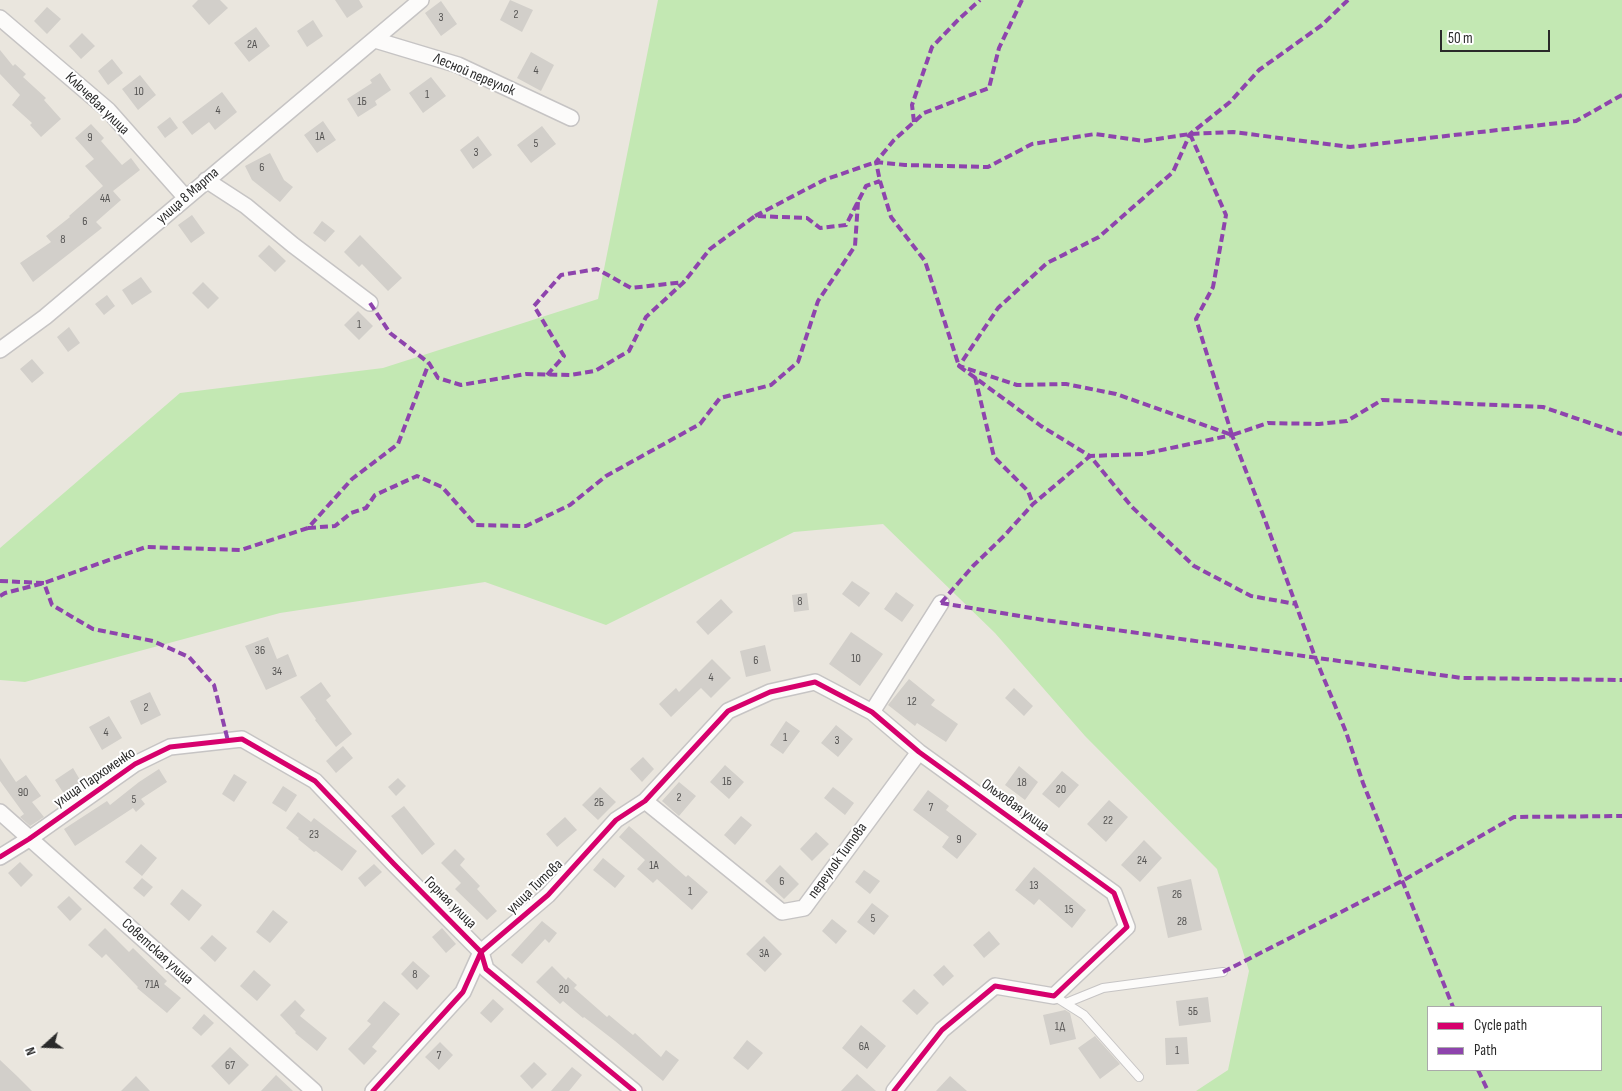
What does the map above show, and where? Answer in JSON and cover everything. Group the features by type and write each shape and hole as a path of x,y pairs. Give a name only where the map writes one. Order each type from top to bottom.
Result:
{"street":[{"name":"улица 8 Марта","path":"0,350 45,317 421,0"},
{"name":"Ключевая улица","path":"0,18 108,110 186,198"},
{"name":"Лесной переулок","path":"375,40 458,65 571,118"},
{"path":"206,180 246,206 370,303"},
{"path":"872,712 941,603"},
{"name":"Ольховая улица","path":"728,711 770,692 814,682 872,712 918,752 1114,893 1127,927 1060,1000"},
{"name":"улица Титова","path":"373,1091 463,992 481,952 548,895 616,820 645,801 728,711"},
{"name":"улица Пархоменко","path":"0,857 29,839 135,764 170,748 242,739"},
{"name":"Горная улица","path":"242,739 315,781 481,952 486,969 634,1091"},
{"name":"переулок Титова","path":"645,801 782,912 804,908 918,752"},
{"name":"Советская улица","path":"0,812 314,1091"},
{"path":"899,1090 942,1030 995,986 1060,1000"}],"lane":[{"path":"1060,1000 1103,988 1223,972"},
{"path":"1060,1000 1084,1015 1139,1077"}],"green space":[{"path":"658,0 1622,0 1622,1091 1196,1091 1228,1070 1249,971 1217,869 1085,736 995,633 883,524 794,532 606,625 485,582 280,613 25,682 0,680 0,548 180,393 383,368 598,299"}],"building":[{"path":"198,0 220,0 228,8 209,25 192,6"},
{"path":"335,0 359,0 363,7 347,18"},
{"path":"510,0 533,10 522,32 500,20"},
{"path":"441,1 457,24 441,36 425,13"},
{"path":"47,7 61,19 47,34 34,21"},
{"path":"313,20 323,36 307,47 297,31"},
{"path":"256,27 270,46 249,62 234,43"},
{"path":"82,33 95,46 81,59 69,46"},
{"path":"0,50 13,66 15,64 26,74 23,77 46,98 44,100 61,119 41,137 30,125 32,123 12,105 20,95 0,74"},
{"path":"531,52 554,65 541,91 517,78"},
{"path":"112,59 123,73 108,85 98,71"},
{"path":"380,73 391,90 375,101 377,105 358,117 347,99 372,83 370,80"},
{"path":"140,75 156,95 138,110 122,89"},
{"path":"431,77 446,96 423,113 409,93"},
{"path":"222,92 237,112 215,130 209,122 192,135 182,122"},
{"path":"170,117 178,128 165,138 157,127"},
{"path":"323,121 336,140 317,153 304,135"},
{"path":"91,124 104,138 101,141 122,165 131,158 140,170 113,191 121,200 96,222 102,228 33,282 20,263 51,242 46,236 70,217 103,186 85,166 94,159 75,138"},
{"path":"542,126 556,144 531,163 517,145"},
{"path":"478,136 492,155 473,169 460,150"},
{"path":"270,153 284,180 293,187 280,202 252,180 245,166"},
{"path":"192,215 205,233 191,243 178,225"},
{"path":"322,221 335,231 325,242 313,233"},
{"path":"360,235 402,278 388,291 362,264 359,267 344,252"},
{"path":"269,245 286,261 275,272 258,256"},
{"path":"141,277 152,292 132,305 122,290"},
{"path":"203,282 219,298 208,309 192,293"},
{"path":"107,295 115,306 104,315 95,304"},
{"path":"358,311 373,326 359,340 344,325"},
{"path":"69,327 80,343 68,352 57,337"},
{"path":"32,359 44,373 32,383 20,369"},
{"path":"852,581 870,593 859,607 842,594"},
{"path":"896,592 914,605 902,622 884,609"},
{"path":"807,593 809,610 794,612 792,595"},
{"path":"721,599 733,612 708,635 696,622"},
{"path":"851,632 883,654 860,686 829,664"},
{"path":"268,637 277,659 288,654 297,676 266,690 245,646"},
{"path":"765,645 771,671 746,677 740,651"},
{"path":"712,659 731,678 711,698 701,688 671,717 659,704 676,688 679,692"},
{"path":"909,679 935,700 931,705 958,724 946,742 917,723 915,726 888,705"},
{"path":"321,682 331,696 326,700 352,734 336,747 300,697"},
{"path":"1014,688 1033,706 1024,716 1005,698"},
{"path":"150,692 161,715 141,725 130,701"},
{"path":"109,716 122,738 102,750 89,727"},
{"path":"786,721 800,731 783,754 770,745"},
{"path":"836,725 853,739 838,757 821,743"},
{"path":"343,746 353,758 336,773 326,761"},
{"path":"643,757 654,769 642,782 630,769"},
{"path":"0,758 16,782 26,775 41,796 32,802 44,817 30,826 20,817 24,814 0,781"},
{"path":"725,765 744,782 729,799 710,782"},
{"path":"1019,766 1038,782 1025,800 1005,785"},
{"path":"73,768 83,785 66,797 55,780"},
{"path":"159,769 167,782 141,799 145,804 136,812 133,808 75,846 64,829 107,801 110,805"},
{"path":"1062,771 1079,785 1059,808 1042,794"},
{"path":"234,774 247,782 234,802 222,794"},
{"path":"398,778 406,786 396,796 388,787"},
{"path":"679,782 696,796 679,816 662,801"},
{"path":"283,786 297,795 286,812 272,803"},
{"path":"600,787 616,802 598,820 582,805"},
{"path":"833,787 854,803 845,815 824,798"},
{"path":"928,790 949,806 946,810 977,834 957,859 942,847 949,837 913,810"},
{"path":"1109,800 1128,817 1106,842 1087,824"},
{"path":"404,806 435,844 422,855 391,816"},
{"path":"298,812 311,822 314,818 357,851 342,871 316,851 314,852 286,828"},
{"path":"741,816 752,825 735,845 724,835"},
{"path":"565,817 577,830 557,847 546,834"},
{"path":"629,826 686,877 688,875 708,892 692,910 657,879 653,883 637,869 645,860 619,837"},
{"path":"816,832 829,844 812,861 800,849"},
{"path":"1144,840 1162,858 1140,882 1121,865"},
{"path":"141,844 157,858 142,876 125,862"},
{"path":"455,849 465,859 460,865 480,886 477,889 497,911 487,920 455,889 461,883 441,863"},
{"path":"603,858 625,876 615,888 593,870"},
{"path":"20,862 33,875 21,887 8,873"},
{"path":"374,864 382,872 365,887 358,878"},
{"path":"780,865 799,884 784,899 765,881"},
{"path":"1034,867 1086,910 1072,928 1039,899 1034,905 1015,890"},
{"path":"864,870 880,881 870,894 855,882"},
{"path":"142,878 153,887 144,897 133,888"},
{"path":"1191,879 1202,930 1168,938 1157,887"},
{"path":"182,889 202,905 189,921 170,904"},
{"path":"69,896 82,909 70,921 57,907"},
{"path":"872,903 889,916 874,935 857,922"},
{"path":"273,910 288,922 270,943 256,932"},
{"path":"832,919 847,931 836,944 822,931"},
{"path":"542,921 557,933 549,943 545,939 522,964 511,955"},
{"path":"105,928 129,952 133,948 167,981 164,984 181,998 167,1013 137,988 106,954 102,958 88,945"},
{"path":"442,928 456,944 446,953 432,937"},
{"path":"989,931 1000,944 984,958 973,945"},
{"path":"212,935 227,948 215,962 200,948"},
{"path":"764,936 782,954 765,972 746,954"},
{"path":"413,961 430,976 417,990 401,974"},
{"path":"944,965 954,976 943,986 933,975"},
{"path":"552,966 566,980 568,977 577,985 574,988 607,1017 609,1015 633,1035 635,1033 661,1057 666,1050 679,1060 663,1081 563,1001 560,1004 536,982"},
{"path":"254,970 271,985 257,1001 240,986"},
{"path":"914,989 929,1003 917,1015 902,1001"},
{"path":"1208,997 1211,1022 1179,1026 1176,1001"},
{"path":"493,999 504,1009 491,1023 480,1013"},
{"path":"295,1000 305,1010 300,1016 327,1038 317,1051 295,1033 280,1015"},
{"path":"384,1001 400,1014 372,1047 377,1051 364,1065 348,1049 371,1024 367,1021"},
{"path":"1065,1010 1070,1013 1076,1039 1050,1045 1043,1015"},
{"path":"204,1014 214,1023 201,1036 192,1028"},
{"path":"861,1025 886,1046 867,1069 842,1048"},
{"path":"1095,1036 1120,1064 1100,1079 1078,1048"},
{"path":"1187,1037 1189,1064 1166,1065 1165,1038"},
{"path":"747,1040 763,1053 748,1070 733,1058"},
{"path":"440,1042 453,1055 439,1070 425,1057"},
{"path":"230,1047 249,1065 229,1085 211,1066"},
{"path":"0,1060 18,1077 32,1091 0,1091"},
{"path":"534,1062 547,1074 532,1089 520,1076"},
{"path":"572,1067 582,1075 569,1091 551,1091"},
{"path":"857,1074 876,1091 841,1091"},
{"path":"276,1075 293,1091 261,1091"},
{"path":"136,1076 150,1091 121,1091"},
{"path":"950,1076 967,1091 936,1091"}],"marked path":[{"path":"914,122 912,105 932,47 980,0"},
{"path":"1022,0 999,48 989,88 924,113 894,140 876,162 891,217 925,261 959,366 1041,426 1090,456 1143,454 1232,435 1315,657 1346,732 1363,783 1453,1006"},
{"path":"1348,0 1322,25 1259,70 1230,102 1190,134 1173,172 1099,237 1047,263 998,308 959,366 1017,385 1066,384 1116,394 1232,435 1268,423 1319,424 1347,421 1382,400 1543,407 1622,434"},
{"path":"755,216 824,180 876,162 905,165 988,167 1032,144 1095,134 1144,141 1190,134 1233,132 1350,147 1576,121 1622,95"},
{"path":"1190,134 1226,215 1213,287 1196,319 1232,435"},
{"path":"370,303 390,333 429,363 438,378 461,385 526,374 570,375 595,371 629,351 646,317 684,282 710,249 755,216 807,218 820,228 846,225 866,186 880,181"},
{"path":"308,528 335,526 351,513 366,508 375,495 417,476 442,487 476,525 526,526 570,505 606,476 700,424 720,398 771,385 798,362 818,301 855,246 858,202"},
{"path":"547,375 564,356 534,306 561,275 597,269 631,288 684,282"},
{"path":"0,596 44,583 146,547 241,550 308,528 352,479 398,444 429,363"},
{"path":"975,377 994,457 1028,491 1033,504"},
{"path":"941,603 973,566 1033,504 1090,456 1132,507 1194,566 1251,596 1296,604"},
{"path":"0,581 44,583 52,605 93,629 153,641 189,657 214,685 228,741"},
{"path":"941,603 1044,620 1462,678 1622,680"},
{"path":"1223,972 1402,881 1514,817 1622,816"},
{"path":"1478,1071 1488,1091"}],"cycle path":[{"path":"373,1091 463,992 481,952 548,895 616,820 645,801 728,711 770,692 815,682 872,712 919,752 1114,893 1127,927 1054,996 995,986 942,1030 894,1091"},
{"path":"0,857 29,839 135,764 170,747 242,739 315,781 481,952 486,969 634,1091"}]}
